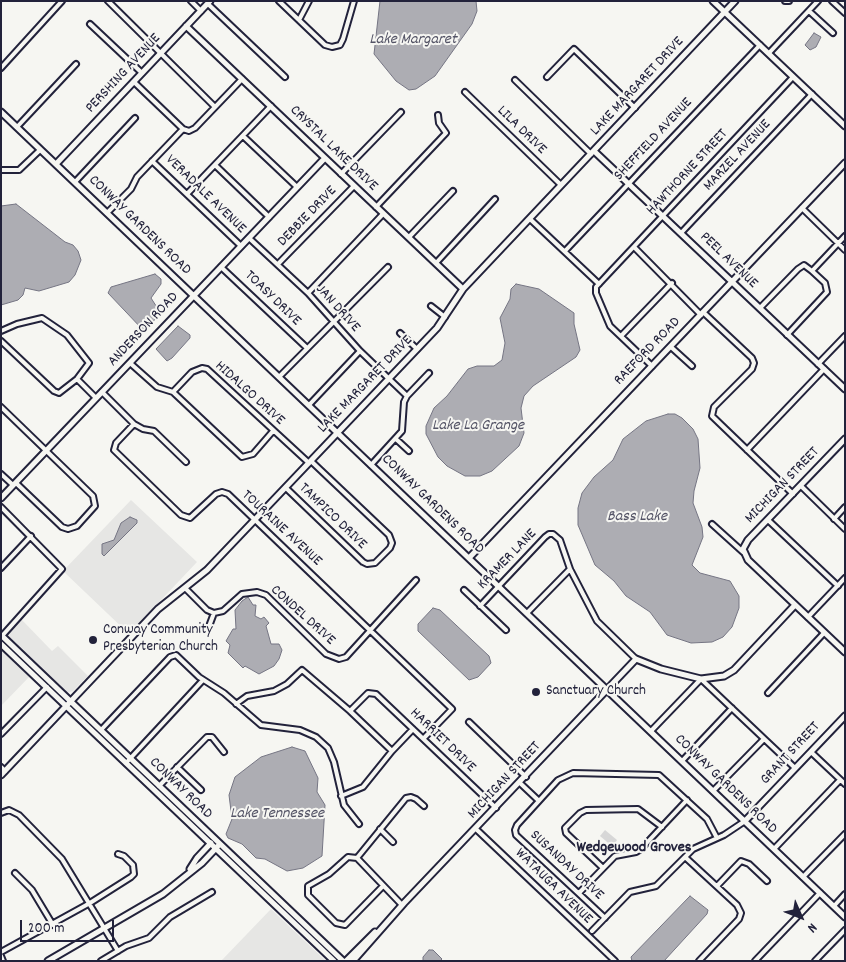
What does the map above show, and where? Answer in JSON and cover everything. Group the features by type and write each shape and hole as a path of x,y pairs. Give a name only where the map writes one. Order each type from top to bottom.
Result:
{"street":[{"path":"1,68 62,1"},
{"path":"108,1 216,107"},
{"path":"191,1 201,11"},
{"path":"279,1 325,45 332,47 340,44 344,39 354,1"},
{"path":"299,20 309,1"},
{"path":"713,1 845,126"},
{"name":"LAKE MARGARET DRIVE","path":"2,771 69,704 158,609 200,576 286,488 417,349 445,317 452,302 463,289 735,1"},
{"path":"768,53 818,1"},
{"path":"832,1 845,14"},
{"path":"209,2 285,77"},
{"name":"PERSHING AVENUE","path":"56,164 209,2"},
{"path":"809,11 833,33"},
{"path":"90,24 142,73"},
{"name":"CRYSTAL LAKE DRIVE","path":"186,26 463,289"},
{"name":"SHEFFIELD AVENUE","path":"564,251 760,45"},
{"path":"546,77 574,49 635,108"},
{"path":"17,127 76,64"},
{"name":"HAWTHORNE STREET","path":"599,284 793,77"},
{"path":"134,82 183,129 192,130 242,79"},
{"path":"515,80 593,152"},
{"name":"LILA DRIVE","path":"465,92 562,185"},
{"name":"MARZEL AVENUE","path":"681,233 812,94"},
{"path":"187,194 271,106"},
{"name":"CONWAY GARDENS ROAD","path":"1,112 845,917"},
{"path":"341,174 401,112"},
{"path":"376,206 446,133 438,115"},
{"path":"74,182 135,118"},
{"path":"108,213 131,189 137,177 183,129"},
{"path":"243,136 297,187"},
{"path":"1,170 13,172 19,170 40,150"},
{"name":"PEEL AVENUE","path":"593,152 845,389"},
{"name":"ANDERSON ROAD","path":"1,498 325,158"},
{"name":"VERADALE AVENUE","path":"152,161 241,246"},
{"name":"RAEFORD ROAD","path":"469,558 845,163"},
{"path":"215,165 269,217"},
{"name":"DEBBIE DRIVE","path":"278,264 354,186"},
{"path":"409,237 453,191"},
{"path":"436,263 495,199"},
{"path":"802,208 845,250"},
{"path":"308,293 383,214"},
{"path":"530,219 599,284 595,290 604,306 608,322 652,366"},
{"path":"812,271 845,236"},
{"name":"JAN DRIVE","path":"249,238 308,293 360,351 407,396"},
{"path":"634,247 702,314 752,358 754,363 752,368 714,407 711,414 793,494"},
{"path":"760,308 798,268 804,265 825,283 827,292 787,335"},
{"name":"TOASY DRIVE","path":"221,267 307,348"},
{"path":"279,378 388,267"},
{"path":"621,336 672,283"},
{"path":"430,306 445,317"},
{"path":"1,331 16,324 42,318 66,335 88,360 88,367 77,379 59,393 54,391 1,341"},
{"path":"400,333 417,349"},
{"path":"818,364 845,336"},
{"path":"671,347 692,366"},
{"path":"308,405 360,351"},
{"path":"130,362 157,387 173,392 242,457 252,454 273,431"},
{"name":"HIDALGO DRIVE","path":"173,392 192,372 202,368 207,369 389,535 392,543 385,553 375,563 367,564 363,562"},
{"path":"747,450 824,370"},
{"path":"371,464 402,431 404,402 407,396 429,373"},
{"path":"77,379 96,398"},
{"path":"102,392 134,424 154,431 186,462"},
{"path":"1,407 93,496 95,506 73,529 62,527 1,474"},
{"name":"TOURAINE AVENUE","path":"134,424 116,443 114,450 181,515 186,518 195,516 216,494 222,492 228,494 452,709 424,738"},
{"path":"396,439 409,451"},
{"name":"MICHIGAN STREET","path":"743,552 746,543 845,440"},
{"path":"800,486 845,529"},
{"name":"TAMPICO DRIVE","path":"286,488 363,562"},
{"path":"1,507 61,565 61,572 2,635"},
{"path":"834,518 845,507"},
{"path":"768,520 838,586"},
{"path":"712,524 743,552 748,560 824,633 844,650"},
{"name":"KRAMER LANE","path":"480,606 550,534 553,534 560,540 570,569"},
{"path":"1,568 31,536"},
{"path":"527,613 570,569 597,621 636,659 661,670 701,679 724,676 734,670 795,605"},
{"path":"808,617 845,578"},
{"name":"CONDEL DRIVE","path":"214,613 224,611 242,594 257,592 266,595 326,654 339,659 346,657 416,580"},
{"path":"185,588 207,610 214,613 208,629"},
{"path":"464,590 506,630"},
{"path":"768,693 824,633"},
{"name":"CONWAY ROAD","path":"2,635 126,763 212,841"},
{"name":"CONWAY ROAD","path":"1,644 47,687 101,730 159,786 248,880 334,961"},
{"path":"101,730 174,655 261,726 300,730 316,737 328,748 334,762 341,796 347,811 359,824"},
{"name":"MICHIGAN STREET","path":"353,961 402,905 526,777 636,659"},
{"path":"236,704 247,696 274,691 287,684 302,670 350,711 392,751"},
{"path":"701,679 795,768"},
{"path":"651,731 701,679"},
{"path":"126,763 204,680"},
{"path":"1,734 47,687"},
{"name":"HARRIET DRIVE","path":"350,711 372,692 424,738 496,808"},
{"path":"682,761 732,708"},
{"name":"GRANT STREET","path":"592,931 630,892 656,886 693,848 735,829 745,821 845,716"},
{"path":"469,722 526,777"},
{"path":"341,796 363,787 392,751 414,729"},
{"path":"159,786 207,737 212,737 224,752"},
{"path":"713,791 764,739"},
{"path":"811,752 845,784"},
{"path":"177,767 201,790"},
{"path":"520,783 538,800 565,775 659,774 707,819 717,838"},
{"path":"774,849 840,780"},
{"path":"357,858 406,798 416,799 424,806"},
{"name":"SUSANDAY DRIVE","path":"538,800 514,830 516,835 605,918"},
{"path":"579,893 619,853 636,852 687,800"},
{"path":"603,868 566,833 565,828 580,813 586,810 638,809 662,827"},
{"path":"1,813 9,810 19,815 53,849 69,869 118,951"},
{"path":"380,829 393,842"},
{"name":"WATAUGA AVENUE","path":"476,829 615,961"},
{"path":"804,877 845,834"},
{"path":"189,872 197,858 212,841"},
{"path":"48,961 163,894 217,846"},
{"name":"CONWAY ROAD","path":"217,846 345,961"},
{"path":"1,952 90,904 134,874 133,865 124,856 118,854"},
{"path":"383,886 345,925 336,922 308,895 308,886 321,880 348,857 357,858 402,905"},
{"path":"685,857 737,905 741,912 739,919 699,961"},
{"path":"717,886 741,861 749,864 767,881"},
{"path":"15,872 32,890 53,925"},
{"path":"248,880 272,894"},
{"path":"101,961 118,951 149,938 170,917 212,892"},
{"path":"755,961 820,893"},
{"path":"834,906 845,894"},
{"name":"MICHIGAN STREET","path":"345,961 390,918"},
{"path":"815,961 845,930"},
{"path":"1,956 3,961"}],"shaded area":[{"path":"131,500 197,562 129,634 63,571"},
{"path":"21,619 52,651 58,646 88,676 73,691 67,693 6,634"},
{"path":"1,649 30,676 1,706"},
{"path":"605,830 617,840 613,847 600,836"},
{"path":"271,909 326,961 221,961"}],"water":[{"name":"Lake Margaret","path":"380,1 476,1 477,11 472,24 435,76 416,89 409,90 396,81 374,54"},
{"path":"814,33 821,37 816,47 810,50 805,45"},
{"path":"16,204 65,242 73,245 78,251 81,260 75,275 69,282 39,291 25,288 23,295 18,300 1,305 1,206"},
{"path":"155,274 161,279 161,284 151,298 160,312 150,326 143,330 108,293 111,287"},
{"name":"Lake La Grange","path":"516,284 539,289 574,313 574,324 580,350 576,357 533,386 524,396 521,408 524,433 519,446 492,471 480,476 465,476 447,466 438,457 426,434 426,426 434,408 447,396 468,369 477,366 494,366 502,360 505,343 500,318 510,299 511,289"},
{"path":"178,326 190,335 190,338 167,361 156,349"},
{"name":"Bass Lake","path":"668,414 675,414 682,418 693,429 698,439 700,468 693,503 702,527 703,537 692,565 700,573 730,581 739,596 739,608 732,627 723,637 712,642 691,643 667,635 650,612 626,596 614,581 595,565 578,525 578,508 582,493 594,477 613,460 623,439 646,421"},
{"path":"130,517 137,520 137,523 104,556 102,554 102,544 114,540 121,523"},
{"path":"248,597 253,605 256,605 255,616 261,619 264,617 269,623 266,626 271,644 279,644 282,650 274,666 259,674 245,666 243,668 228,653 230,645 226,641 233,629 236,629 235,610"},
{"path":"433,608 440,610 489,656 491,663 478,677 469,680 418,631 418,624"},
{"name":"Lake Tennessee","path":"292,747 305,751 318,778 317,792 325,805 322,856 303,868 287,871 265,859 256,858 242,844 228,838 226,834 232,819 229,795 235,777 261,757"},
{"path":"690,896 708,910 707,914 664,961 632,961 631,957"},
{"path":"429,950 433,950 442,959 440,961 423,961 423,957"}],"place":[{"name":"Conway Community Presbyterian Church","path":"93,640"},
{"name":"Sanctuary Church","path":"536,692"}],"district":[{"name":"Wedgewood Groves","path":"634,849"}]}
